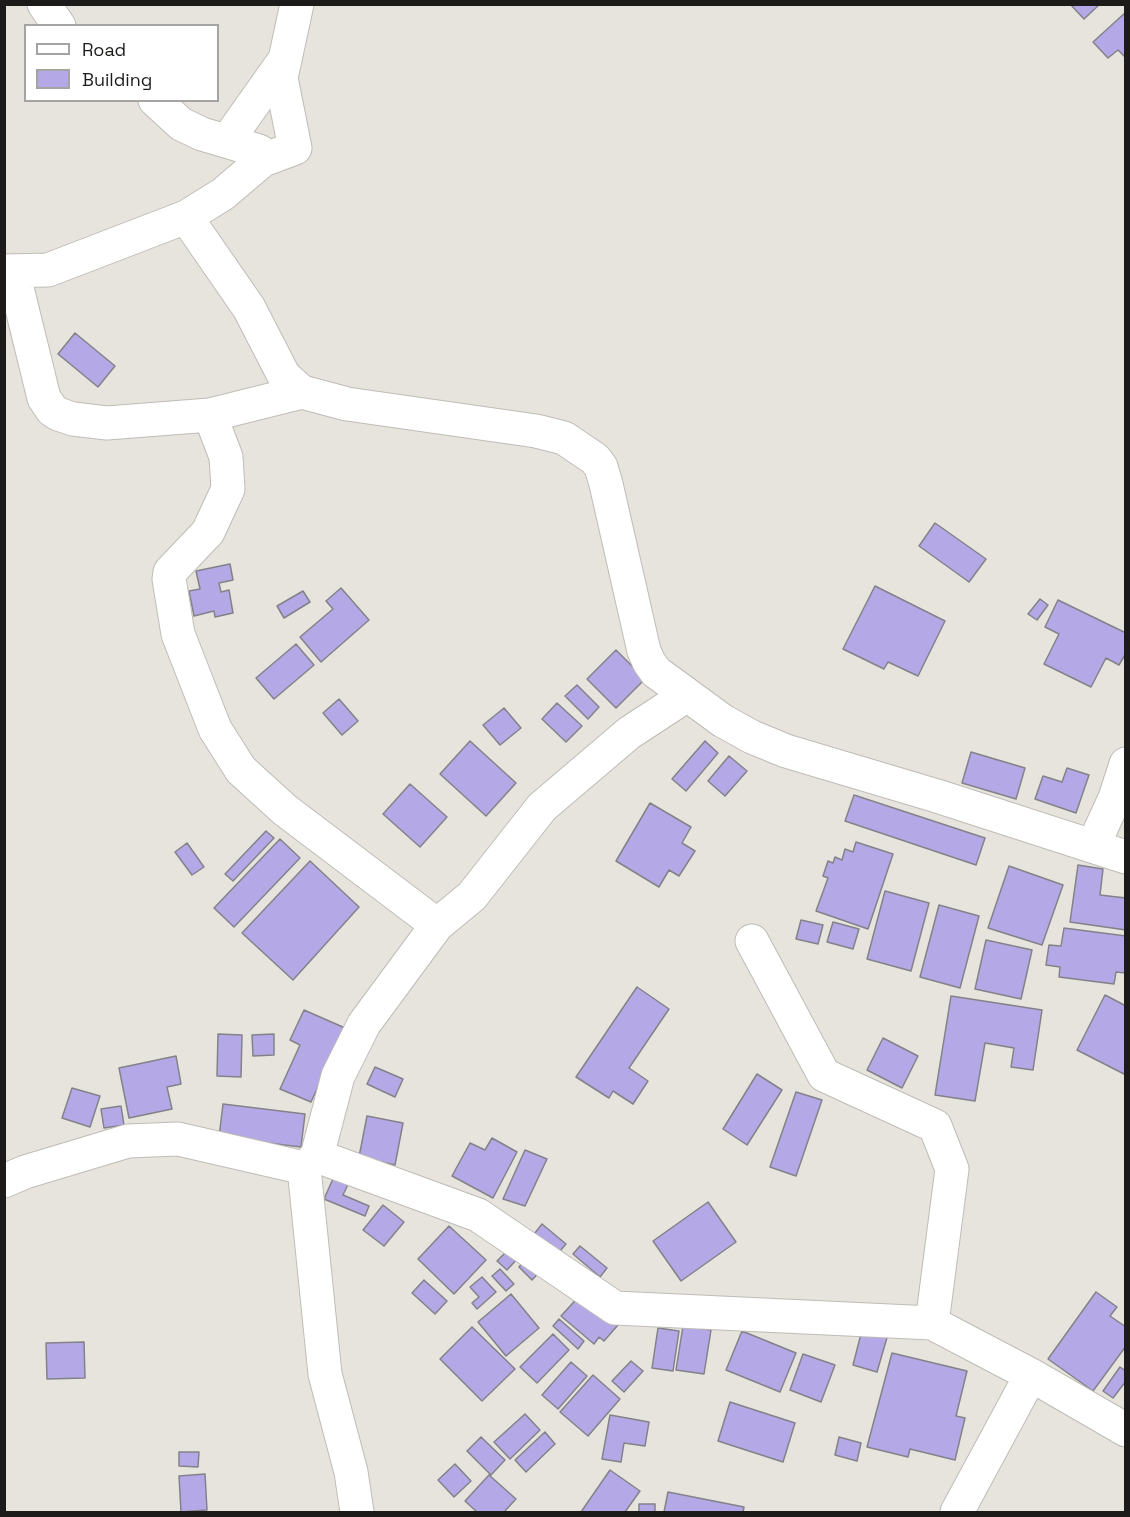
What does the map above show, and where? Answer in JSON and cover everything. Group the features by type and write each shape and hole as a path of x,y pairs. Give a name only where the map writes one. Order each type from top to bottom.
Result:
{"street":[{"path":"44,4 58,24"},
{"path":"297,4 283,62 282,85 295,148 264,160 224,194 186,217 48,270 9,272 42,389 52,410 73,419 107,423 210,415 302,392"},
{"path":"227,141 283,62"},
{"path":"157,102 181,124 259,151 264,160"},
{"path":"186,217 249,308 284,376 302,392 347,404 536,430 564,438 588,452 601,467 606,484 644,651 656,672 687,695 742,732 786,751 1125,857"},
{"path":"210,415 226,457 228,489 208,532 170,572 169,579 178,634 215,729 241,770 285,810 437,925"},
{"path":"357,1512 351,1472 325,1374 310,1162 338,1076 364,1024 437,925 472,896 542,807 629,733 687,695"},
{"path":"1093,846 1115,798 1125,764"},
{"path":"752,940 824,1075 935,1126 952,1169 932,1323"},
{"path":"4,1181 25,1172 128,1141 178,1139 310,1162 478,1215 615,1308 932,1323 1031,1375 1125,1430"},
{"path":"957,1512 1031,1375"}],"building":[{"path":"1070,4 1100,4 1084,19"},
{"path":"1126,12 1126,58 1118,50 1108,58 1093,42"},
{"path":"75,333 115,366 98,387 58,354"},
{"path":"935,523 986,559 969,582 919,546"},
{"path":"230,564 233,580 219,583 221,592 229,590 233,613 215,617 214,611 194,616 189,591 200,589 196,571"},
{"path":"875,586 945,621 918,676 888,662 884,669 843,649"},
{"path":"341,588 369,620 321,662 300,637 333,609 326,601"},
{"path":"303,591 310,602 284,618 277,606"},
{"path":"1040,599 1048,605 1037,620 1028,614"},
{"path":"1058,600 1126,633 1126,653 1119,665 1106,658 1091,687 1044,664 1059,634 1045,627"},
{"path":"296,644 314,665 274,699 256,678"},
{"path":"616,650 645,679 616,708 587,679"},
{"path":"577,685 599,707 588,719 565,696"},
{"path":"339,699 358,721 342,735 323,713"},
{"path":"557,703 582,726 566,742 542,719"},
{"path":"504,708 521,728 500,745 483,725"},
{"path":"470,741 516,783 486,816 440,774"},
{"path":"705,741 718,753 686,791 672,779"},
{"path":"971,752 1025,768 1016,799 962,783"},
{"path":"729,756 747,771 725,796 708,781"},
{"path":"1067,768 1089,775 1076,813 1035,799 1043,776 1062,782"},
{"path":"410,784 447,817 420,847 383,814"},
{"path":"854,795 985,838 976,865 845,821"},
{"path":"650,803 691,827 682,843 695,851 679,876 669,870 659,887 616,861"},
{"path":"266,831 274,838 233,881 225,874"},
{"path":"280,839 300,858 234,927 214,908"},
{"path":"856,842 893,854 868,929 816,911 828,878 823,876 828,861 833,863 835,857 842,860 845,849 853,852"},
{"path":"187,843 204,867 192,875 175,852"},
{"path":"310,861 359,907 293,980 242,933"},
{"path":"1078,865 1103,869 1100,895 1126,898 1126,930 1070,922"},
{"path":"1009,866 1063,885 1042,945 988,928"},
{"path":"885,891 929,903 911,971 867,959"},
{"path":"939,905 979,916 960,988 920,977"},
{"path":"801,920 823,925 818,944 796,939"},
{"path":"833,922 859,929 853,949 827,942"},
{"path":"1064,928 1126,936 1126,973 1116,972 1114,984 1059,977 1060,967 1046,965 1049,945 1061,946"},
{"path":"986,940 1032,950 1021,999 975,989"},
{"path":"637,987 669,1009 629,1068 648,1081 633,1104 613,1091 609,1098 576,1077"},
{"path":"1105,995 1126,1006 1126,1075 1077,1050"},
{"path":"951,996 1042,1010 1033,1070 1011,1067 1014,1048 985,1043 975,1101 935,1095"},
{"path":"304,1010 345,1028 311,1102 280,1089 300,1045 290,1040"},
{"path":"218,1034 242,1035 241,1077 217,1076"},
{"path":"274,1034 274,1055 253,1056 252,1035"},
{"path":"883,1038 918,1056 902,1088 867,1070"},
{"path":"176,1056 181,1084 167,1087 172,1109 129,1118 119,1068"},
{"path":"375,1067 403,1079 395,1097 367,1084"},
{"path":"757,1074 782,1090 747,1145 723,1129"},
{"path":"72,1088 100,1096 90,1127 62,1118"},
{"path":"796,1092 822,1100 796,1176 770,1167"},
{"path":"223,1104 305,1114 301,1147 219,1137"},
{"path":"121,1106 124,1125 104,1128 101,1109"},
{"path":"367,1116 403,1123 395,1165 359,1157"},
{"path":"492,1138 517,1152 493,1198 452,1176 470,1143 485,1150"},
{"path":"525,1150 547,1159 525,1206 503,1199"},
{"path":"336,1172 351,1178 343,1195 369,1206 365,1216 324,1199"},
{"path":"708,1202 736,1242 681,1281 653,1241"},
{"path":"383,1205 404,1222 384,1246 363,1230"},
{"path":"542,1224 566,1244 555,1257 531,1238"},
{"path":"449,1226 486,1260 454,1294 418,1259"},
{"path":"580,1246 607,1268 600,1277 573,1254"},
{"path":"509,1249 518,1258 507,1270 497,1261"},
{"path":"531,1253 545,1266 532,1280 519,1267"},
{"path":"500,1269 514,1284 506,1291 492,1276"},
{"path":"482,1277 496,1292 477,1309 472,1303 479,1297 470,1287"},
{"path":"424,1280 447,1301 435,1314 412,1293"},
{"path":"1096,1292 1117,1307 1110,1316 1126,1327 1126,1346 1093,1391 1048,1359"},
{"path":"582,1293 618,1325 604,1341 599,1337 594,1344 561,1316"},
{"path":"511,1294 539,1328 506,1356 478,1322"},
{"path":"559,1319 584,1341 578,1349 553,1326"},
{"path":"683,1326 711,1330 704,1374 676,1370"},
{"path":"863,1326 888,1334 877,1372 853,1365"},
{"path":"472,1327 515,1369 482,1401 440,1359"},
{"path":"658,1328 679,1331 673,1371 652,1368"},
{"path":"742,1331 796,1353 780,1392 726,1370"},
{"path":"553,1334 569,1350 537,1383 520,1367"},
{"path":"84,1342 85,1378 47,1379 46,1343"},
{"path":"892,1353 967,1371 956,1416 965,1418 955,1460 910,1449 908,1457 867,1447"},
{"path":"803,1354 835,1365 821,1402 790,1390"},
{"path":"631,1361 643,1371 624,1392 612,1381"},
{"path":"571,1362 587,1376 558,1409 542,1395"},
{"path":"1120,1367 1126,1371 1126,1381 1113,1398 1103,1391"},
{"path":"593,1375 620,1399 588,1436 560,1412"},
{"path":"730,1402 795,1423 783,1462 718,1441"},
{"path":"525,1414 540,1430 510,1459 494,1442"},
{"path":"610,1415 649,1422 645,1446 624,1443 621,1462 602,1459"},
{"path":"545,1432 555,1444 526,1472 515,1460"},
{"path":"481,1437 505,1460 491,1475 467,1451"},
{"path":"839,1437 861,1443 857,1461 835,1455"},
{"path":"179,1452 199,1452 198,1467 179,1466"},
{"path":"455,1464 471,1481 454,1497 438,1480"},
{"path":"610,1470 640,1491 625,1512 581,1512"},
{"path":"205,1474 207,1510 181,1512 179,1476"},
{"path":"489,1475 516,1499 504,1512 477,1512 465,1501"},
{"path":"668,1492 744,1507 743,1512 664,1512"},
{"path":"639,1504 655,1504 655,1512 639,1512"}]}
